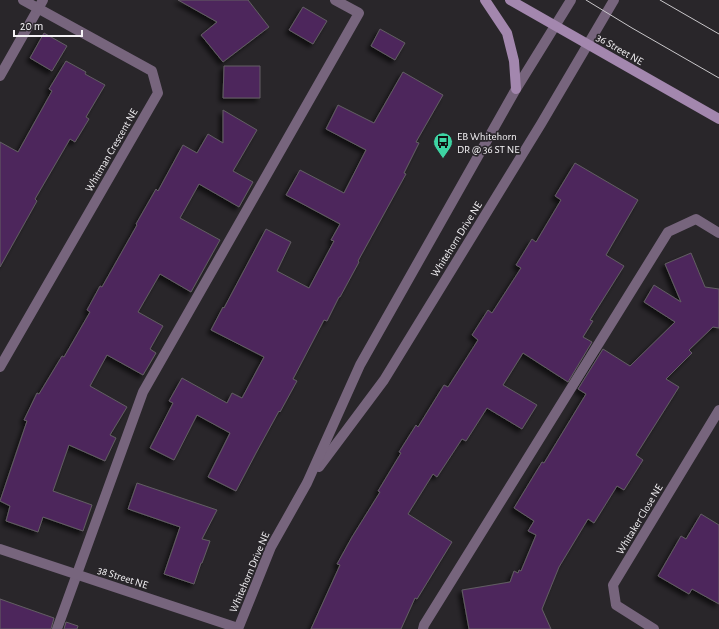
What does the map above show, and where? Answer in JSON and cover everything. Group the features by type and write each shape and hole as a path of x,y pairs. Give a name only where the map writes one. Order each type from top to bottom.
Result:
{"main road":[{"path":"485,0 507,33 514,61 516,89"},
{"name":"36 Street NE","path":"510,0 719,119"}],"street":[{"name":"Whitman Crescent NE","path":"0,367 158,93 152,71 41,4 23,0"},
{"path":"57,629 143,392 359,13 335,0"},
{"name":"Whitehorn Drive NE","path":"238,628 271,547 307,483 360,365 516,89 571,0"},
{"name":"Whitehorn Drive NE","path":"307,483 384,380 542,124 614,0"},
{"path":"0,76 41,4"},
{"path":"423,629 424,625 668,232 696,218 719,233"},
{"name":"Whitaker Close NE","path":"654,629 616,605 613,586 719,410"},
{"name":"38 Street NE","path":"0,549 238,628"}],"building":[{"path":"178,0 248,0 269,27 223,62 201,35 217,22"},
{"path":"303,7 327,21 313,44 289,30"},
{"path":"380,29 405,43 395,60 371,46"},
{"path":"44,33 67,46 52,71 30,58"},
{"path":"66,61 105,85 86,117 89,119 75,142 70,139 35,199 37,201 0,267 0,142 18,152 52,91 49,89"},
{"path":"224,66 260,66 260,98 223,98"},
{"path":"403,72 443,95 416,142 419,143 404,173 406,174 327,321 324,320 293,379 297,381 236,491 208,477 230,433 197,415 174,460 150,448 173,403 169,401 182,378 227,403 232,393 242,398 264,357 211,330 266,229 291,242 277,271 309,288 334,241 331,240 340,224 286,195 300,170 344,193 366,150 326,129 338,105 374,123"},
{"path":"223,110 257,130 233,171 253,182 239,207 199,184 180,218 220,240 191,292 160,274 138,312 163,326 150,349 156,353 143,375 107,355 90,386 127,407 110,435 116,438 105,461 69,445 53,491 92,505 83,531 43,517 38,532 6,521 10,506 0,501 27,421 24,420 37,393 39,394 62,356 64,357 90,312 87,310 100,286 102,287 137,225 136,224 156,189 158,191 183,145 197,153 208,134 223,143"},
{"path":"575,163 638,200 606,255 624,266 590,320 593,321 583,337 592,342 568,382 523,353 503,385 537,405 522,429 487,408 466,441 462,439 437,477 433,474 408,514 452,542 417,599 415,598 401,629 311,629 340,565 337,564 380,492 378,491 401,453 399,452 416,425 418,427 444,385 448,387 478,340 472,335 488,310 492,313 521,268 516,265 532,239 536,242 561,200 555,196"},
{"path":"691,253 705,287 719,289 719,328 713,327 689,350 692,353 666,379 679,387 636,455 643,460 624,490 617,486 594,523 588,519 559,567 542,609 551,629 469,629 462,590 510,582 514,571 518,573 519,570 521,571 536,535 528,531 534,521 514,508 542,462 544,463 586,394 578,389 603,349 630,366 675,322 644,302 654,285 681,302 665,264"},
{"path":"137,483 217,510 202,539 210,541 194,584 164,574 180,527 128,509"},
{"path":"701,514 719,525 719,604 692,589 689,594 658,576 681,536 686,539"},
{"path":"0,599 54,618 51,629 0,629"},
{"path":"66,622 78,626 77,629 64,629"}],"tram line":[{"path":"586,0 719,78"},
{"path":"660,0 719,34"}],"place":[{"name":"EB Whitehorn DR @ 36 ST NE","path":"443,159"}]}
